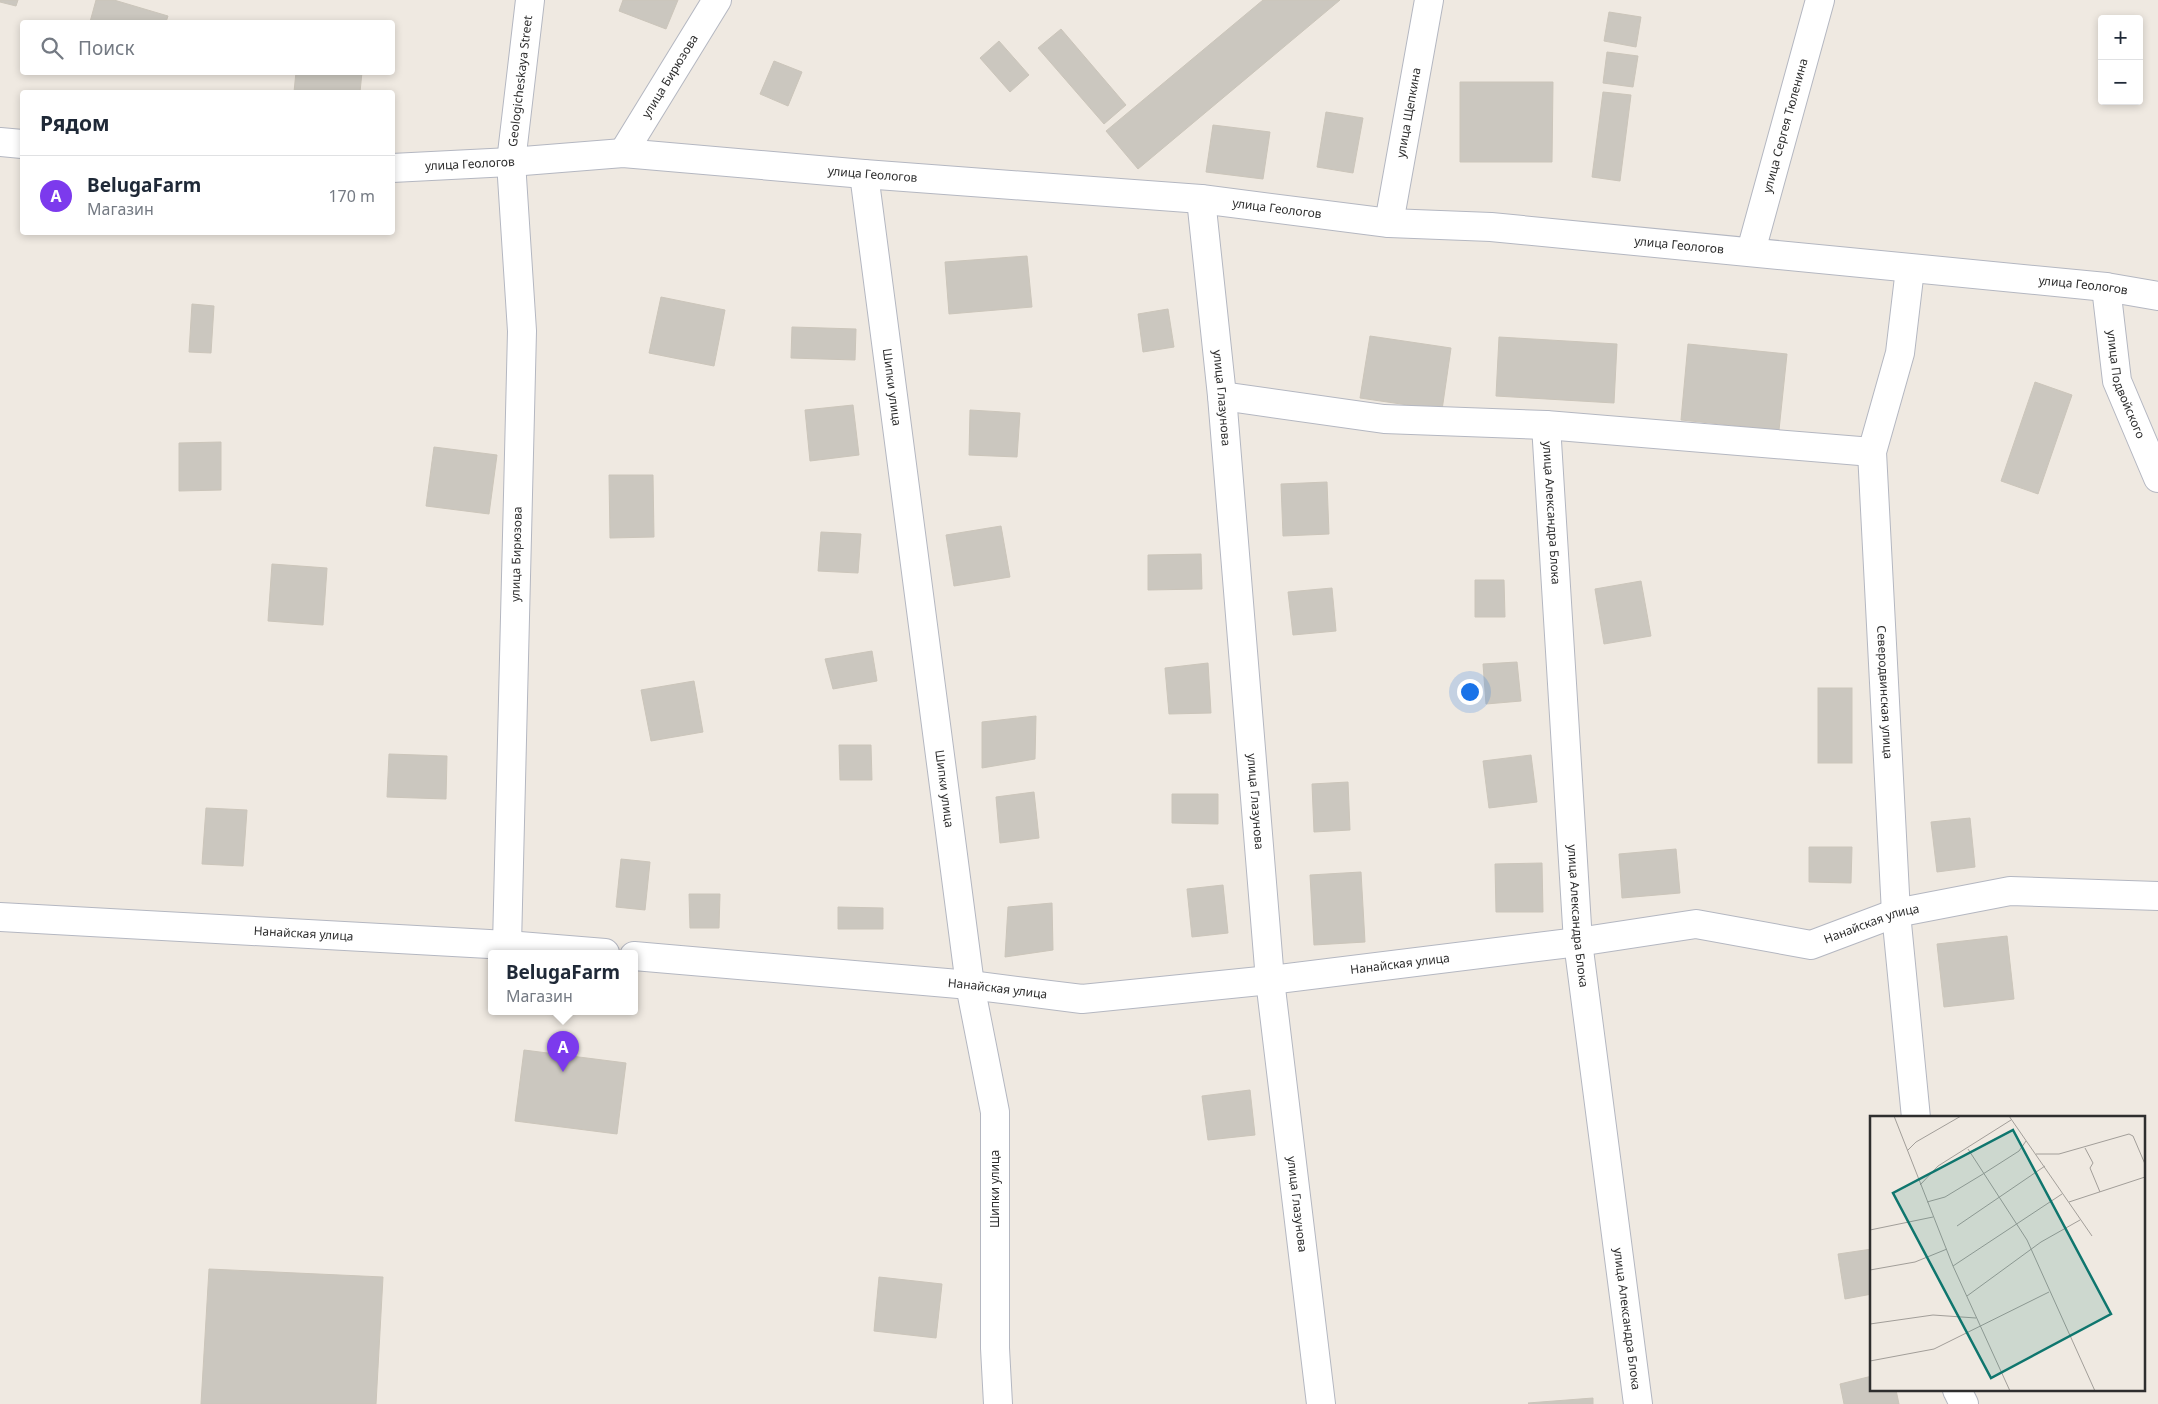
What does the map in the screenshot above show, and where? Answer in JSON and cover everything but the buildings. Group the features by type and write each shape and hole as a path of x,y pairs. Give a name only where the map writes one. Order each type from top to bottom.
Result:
{"street":[{"name":"Geologicheskaya Street","path":"511,162 530,0"},
{"name":"улица Бирюзова","path":"623,153 716,0"},
{"name":"улица Щепкина","path":"1389,223 1429,0"},
{"name":"улица Сергея Тюленина","path":"1751,251 1820,0"},
{"path":"0,142 20,144"},
{"name":"улица Геологов","path":"395,168 511,162 623,153 864,174 1201,199 1389,223 1491,227 1751,251 2106,287 2158,296"},
{"name":"улица Бирюзова","path":"507,945 522,331 511,162"},
{"name":"Шипки улица","path":"864,174 970,984 995,1112 995,1348 998,1404"},
{"name":"улица Глазунова","path":"1201,199 1222,396 1270,980 1321,1404"},
{"name":"Северодвинская улица","path":"1910,268 1900,353 1872,452 1896,913 1916,1116"},
{"name":"улица Подвойского","path":"2106,287 2117,381 2158,478"},
{"path":"1222,396 1384,419 1546,425 1872,452"},
{"name":"улица Александра Блока","path":"1546,425 1578,942 1638,1404"},
{"name":"Нанайская улица","path":"638,956 970,984 1082,998 1270,980 1578,942 1696,924 1811,945 1896,913 2010,891 2158,896"},
{"name":"Нанайская улица","path":"0,917 568,950"},
{"path":"1958,1392 1964,1404"}],"place":[{"name":"BelugaFarm","path":"563,1072"}]}
